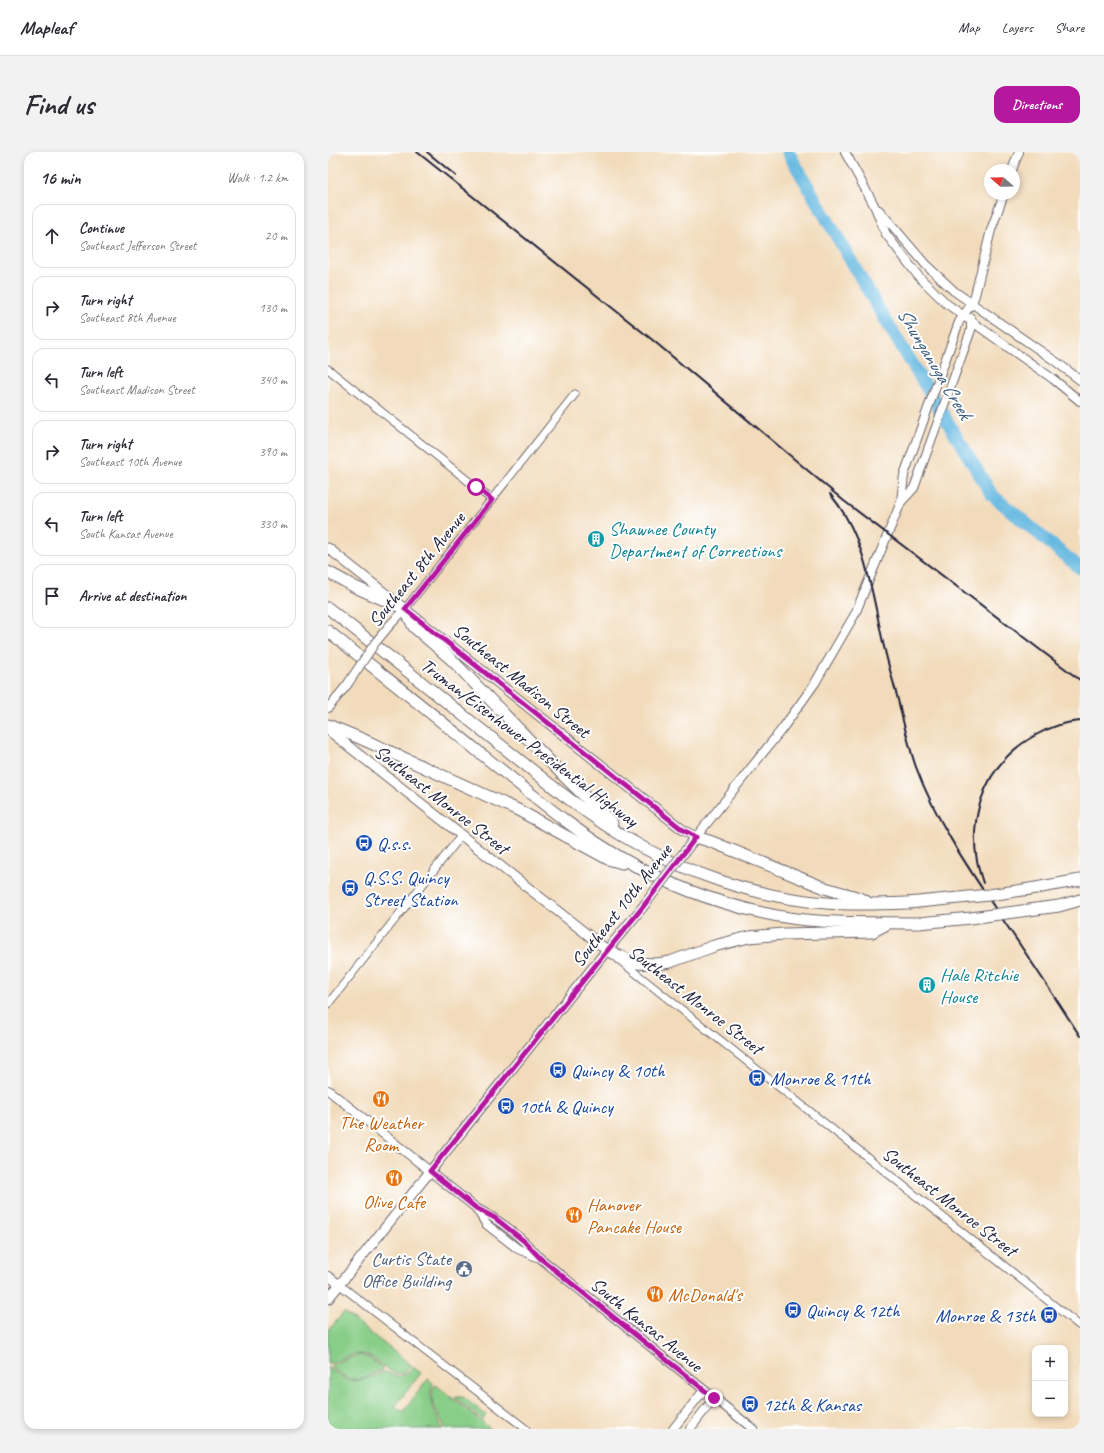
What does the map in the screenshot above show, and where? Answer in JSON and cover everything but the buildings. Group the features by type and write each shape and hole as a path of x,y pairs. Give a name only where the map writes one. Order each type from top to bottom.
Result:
{"highway":[{"path":"328,572 355,587 405,609 414,627 451,659 607,819 649,851"},
{"name":"Truman/Eisenhower Presidential Highway","path":"328,608 578,806 623,836 649,851 700,874 751,890 811,901 871,904 908,903 982,896 1080,880"},
{"name":"Truman/Eisenhower Presidential Highway","path":"328,631 560,815 602,846 640,868 699,894 764,913 840,923 919,923 971,918 1059,906 1080,900"},
{"path":"328,725 518,810 608,859 640,868"},
{"path":"694,839 712,842 825,888 860,898 871,904"},
{"path":"607,950 634,963 657,964 670,962 714,946 749,937 784,934 872,932 890,923"}],"main road":[{"path":"845,152 874,205 886,234 910,266 947,304 1053,379 1080,401"},
{"path":"1014,164 1019,152"},
{"name":"Southeast 10th Avenue","path":"901,502 914,488 971,330 972,304 991,230 1002,200"},
{"path":"874,205 926,265 954,291 1080,380"},
{"name":"Southeast 10th Avenue","path":"328,1299 642,908 694,839 782,730 815,683 855,614 901,502 904,476 959,322 972,304"},
{"name":"Southeast Madison Street","path":"328,548 694,839"},
{"name":"Southeast 8th Avenue","path":"328,708 347,685 375,643 405,609"},
{"name":"Southeast Monroe Street","path":"328,730 607,950"},
{"name":"South Kansas Avenue","path":"328,1090 476,1208 495,1218 524,1241 540,1258 753,1429"},
{"path":"328,1276 340,1285"},
{"path":"673,1429 704,1390"},
{"path":"690,1429 714,1398"}],"street":[{"path":"328,369 492,500"},
{"name":"Southeast 8th Avenue","path":"405,609 575,394"},
{"path":"328,1004 461,836"},
{"name":"Southeast Monroe Street","path":"607,950 1080,1326"},
{"path":"340,1285 526,1429"}],"green space":[{"path":"344,1312 411,1366 404,1373 397,1374 371,1357 358,1354 328,1364 328,1331"},
{"path":"360,1355 369,1358 382,1367 382,1370 361,1379 350,1379 338,1373 331,1367 332,1365 348,1358"},
{"path":"328,1367 343,1378 355,1381 384,1372 396,1376 402,1376 413,1367 421,1373 395,1406 403,1412 428,1379 433,1383 431,1389 431,1401 443,1429 328,1429"},
{"path":"436,1385 491,1429 446,1429 433,1403 432,1398 434,1386"},
{"path":"463,1397 486,1415 483,1420 455,1398"}],"waterway":[{"name":"Shunganuga Creek","path":"788,152 880,311 992,495 1080,568"}],"railway":[{"path":"417,152 655,342 844,501 1080,680"},
{"path":"427,152 456,176"},
{"path":"830,494 842,510 851,526 865,562 885,652 908,741 924,787 943,826 965,863 1080,1036"},
{"path":"983,883 977,862 975,841 976,820 981,800 989,781 1001,764 1016,749 1034,736 1056,726 1080,721"}],"place":[{"name":"Shawnee County Department of Corrections","path":"596,539"},
{"name":"Q.s.s.","path":"364,843"},
{"name":"Q.S.S. Quincy Street Station","path":"350,888"},
{"name":"Hale Ritchie House","path":"927,985"},
{"name":"Quincy & 10th","path":"558,1070"},
{"name":"Monroe & 11th","path":"757,1078"},
{"name":"The Weather Room","path":"381,1099"},
{"name":"10th & Quincy","path":"506,1106"},
{"name":"Olive Cafe","path":"394,1178"},
{"name":"Hanover Pancake House","path":"574,1215"},
{"name":"Curtis State Office Building","path":"464,1269"},
{"name":"McDonald's","path":"655,1294"},
{"name":"Quincy & 12th","path":"793,1310"},
{"name":"Monroe & 13th","path":"1049,1315"},
{"name":"12th & Kansas","path":"750,1404"}],"route":[{"path":"476,487 492,500 405,609 683,830 696,837 642,908 430,1171 476,1208 495,1218 524,1241 540,1258 714,1398"}]}
